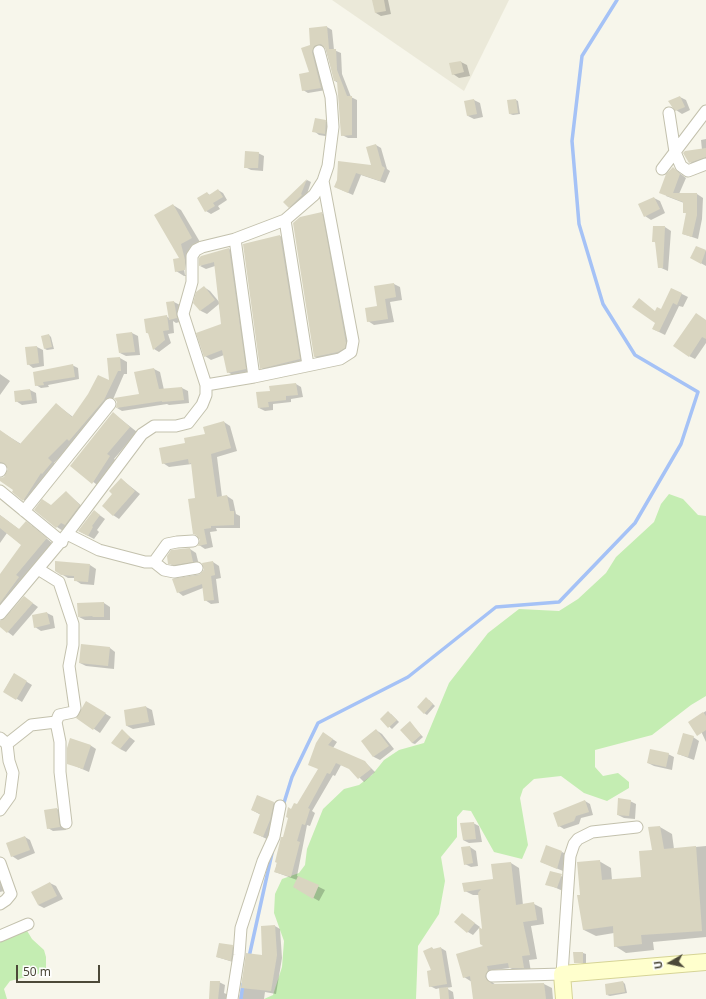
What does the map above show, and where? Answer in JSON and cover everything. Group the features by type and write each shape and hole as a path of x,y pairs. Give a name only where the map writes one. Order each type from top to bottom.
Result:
{"street":[{"path":"0,614 64,538 142,434 154,426 176,426 188,423 202,405 206,395 206,384 183,314 192,282 192,256 196,250 202,247 235,239 285,220 314,195 323,181 332,145 333,111 331,97 319,51"},
{"path":"662,169 706,111"},
{"path":"669,113 675,152 683,170 688,171 706,164"},
{"path":"206,384 254,377 345,357 353,348 353,341 323,181"},
{"path":"285,220 308,365"},
{"path":"235,239 254,377"},
{"path":"24,511 110,404"},
{"path":"0,491 24,511 64,538 130,559 154,562 164,570 174,572 197,568"},
{"path":"154,562 167,544 193,541"},
{"path":"38,569 59,582 73,624 73,646 69,671 75,708 73,712 59,715 56,722 60,742 60,772 66,823"},
{"path":"0,810 10,796 12,782 12,773 4,741 31,724 56,722"},
{"path":"232,999 239,955 241,928 263,861 276,831 276,816 280,806"},
{"path":"564,999 562,974 570,856 574,844 578,839 592,832 637,827"},
{"path":"0,863 11,894 0,904"},
{"path":"0,936 28,924"},
{"path":"492,976 562,974 706,962"}],"shaded area":[{"path":"332,0 509,0 464,91"}],"green space":[{"path":"669,494 683,499 698,515 706,516 706,696 691,705 652,735 595,750 595,767 603,776 618,773 629,782 629,788 607,801 584,793 561,776 534,779 523,789 520,798 528,845 522,859 494,852 471,811 463,810 457,817 457,837 441,857 445,881 439,914 418,946 416,999 264,999 273,995 282,967 284,941 274,913 275,894 282,879 299,873 305,865 307,849 323,809 344,789 359,785 372,775 384,760 399,750 424,743 449,683 488,633 519,609 559,611 578,599 606,573 616,557 654,522 661,504"},
{"path":"26,929 32,939 44,950 46,957 46,969 38,974 10,981 4,989 7,999 0,999 0,939"}],"building":[{"path":"372,0 384,0 386,11 375,13"},
{"path":"327,26 329,49 336,49 337,70 347,96 352,96 352,135 341,136 337,81 334,81 326,49 321,44 314,46 312,52 321,88 302,91 299,74 309,72 301,48 310,45 309,28"},
{"path":"461,61 464,72 452,75 449,63"},
{"path":"680,96 685,107 675,111 668,101"},
{"path":"474,99 477,114 467,116 464,101"},
{"path":"516,99 518,113 509,114 507,100"},
{"path":"315,118 326,120 325,134 312,132"},
{"path":"376,144 382,166 385,168 380,181 356,173 348,193 334,187 337,180 338,161 371,165 366,147"},
{"path":"706,148 706,157 689,163 683,153 685,151"},
{"path":"245,151 259,152 258,168 244,168"},
{"path":"673,167 680,174 673,193 697,193 697,215 692,237 682,234 686,213 683,213 683,202 659,193 666,174"},
{"path":"307,179 301,194 302,195 289,208 283,202"},
{"path":"218,189 223,197 213,203 215,206 205,212 197,198 207,192 209,195"},
{"path":"654,197 660,209 644,217 638,204"},
{"path":"173,204 192,238 181,244 185,260 185,270 175,272 173,259 179,258 154,215"},
{"path":"322,212 346,343 345,348 338,352 314,357 293,223 300,217"},
{"path":"653,226 665,226 663,268 658,268 655,242 652,242"},
{"path":"280,235 300,359 260,369 243,244"},
{"path":"696,246 706,250 701,264 690,258"},
{"path":"229,248 246,369 227,373 222,350 204,357 196,333 221,324 214,262 199,266 199,258 201,256"},
{"path":"394,283 396,297 385,299 388,319 367,322 365,308 377,306 374,286"},
{"path":"204,286 215,300 200,311 193,303 196,292"},
{"path":"671,288 682,293 677,305 673,303 659,332 652,329 655,323 632,307 639,298 655,311 657,307 661,309"},
{"path":"174,301 177,318 169,320 166,302"},
{"path":"696,313 706,320 706,339 702,337 689,357 673,346"},
{"path":"167,315 169,330 163,331 165,340 153,350 148,333 146,333 144,319"},
{"path":"132,332 135,352 119,353 116,334"},
{"path":"49,334 52,347 44,349 41,336"},
{"path":"37,346 39,363 27,365 25,347"},
{"path":"120,357 121,371 118,371 104,400 69,441 67,439 48,458 52,462 42,474 41,473 23,501 12,492 13,490 0,481 0,478 4,477 8,469 4,463 0,462 0,430 20,444 56,403 72,417 88,394 98,375 109,380 107,358"},
{"path":"73,364 75,377 43,382 44,385 35,386 33,372"},
{"path":"154,368 159,389 182,387 184,400 162,401 116,408 117,402 114,398 139,394 134,372"},
{"path":"296,383 298,395 286,396 286,400 268,402 269,407 258,408 256,392 270,391 269,386"},
{"path":"30,389 32,400 15,402 14,391"},
{"path":"113,412 130,427 107,454 110,456 92,484 70,466"},
{"path":"224,421 231,448 211,454 217,497 227,495 230,511 234,511 234,525 211,526 211,528 204,529 207,544 198,546 200,540 193,534 188,499 195,498 191,463 189,464 188,459 162,464 159,448 185,443 184,438 205,434 203,427"},
{"path":"121,478 135,491 113,516 102,506 112,494 109,491"},
{"path":"66,491 80,505 65,525 61,523 56,528 34,510 42,499 51,505"},
{"path":"94,510 100,515 92,526 93,527 88,536 78,531"},
{"path":"0,515 19,529 26,521 47,538 16,575 19,577 0,603 0,574 21,545 0,528"},
{"path":"190,548 193,562 174,565 168,564 167,556 171,550"},
{"path":"55,561 90,564 88,582 74,581 74,576 61,575 55,571"},
{"path":"213,561 215,575 211,576 214,600 204,601 202,584 177,593 172,579 199,575 204,570 202,563"},
{"path":"24,596 33,603 7,633 0,627 0,621 5,618"},
{"path":"104,602 104,617 78,617 77,603"},
{"path":"47,612 50,624 34,628 32,615"},
{"path":"81,644 110,647 108,666 79,663"},
{"path":"14,673 27,681 16,700 3,692"},
{"path":"426,697 433,704 424,714 417,707"},
{"path":"86,701 106,713 93,730 76,718"},
{"path":"146,706 149,722 126,726 124,710"},
{"path":"388,711 397,720 388,728 380,719"},
{"path":"703,712 706,716 706,730 697,736 688,722"},
{"path":"410,721 421,735 412,743 400,730"},
{"path":"122,729 130,737 120,749 111,743"},
{"path":"376,729 389,746 373,757 361,741"},
{"path":"323,732 333,739 328,745 365,761 371,769 358,779 349,769 336,763 330,774 327,773 308,808 310,809 305,825 302,824 297,841 300,842 291,877 274,872 277,863 275,862 281,837 283,837 288,818 286,817 288,807 291,809 294,803 297,804 318,769 308,765 316,743"},
{"path":"683,733 694,736 688,757 677,754"},
{"path":"70,738 91,745 83,769 67,764 67,748"},
{"path":"650,749 669,753 666,767 647,763"},
{"path":"257,795 274,802 270,820 263,837 253,833 260,814 251,810"},
{"path":"618,798 631,800 629,816 617,815"},
{"path":"585,800 589,812 576,816 574,821 558,827 553,813"},
{"path":"57,808 60,827 47,829 44,810"},
{"path":"474,822 476,839 463,840 460,823"},
{"path":"660,826 664,849 696,846 702,931 641,935 642,944 614,947 613,926 583,930 577,895 580,895 577,862 600,860 602,880 641,877 639,851 652,850 648,827"},
{"path":"25,836 30,850 11,857 6,843"},
{"path":"546,845 562,851 557,869 540,862"},
{"path":"470,846 473,863 464,865 461,847"},
{"path":"511,862 516,905 534,902 537,920 523,922 530,955 522,956 524,968 509,968 508,963 487,966 488,970 485,977 492,984 544,983 546,999 473,999 470,976 463,978 456,954 483,946 480,944 479,927 482,929 478,893 481,889 464,892 462,883 493,879 491,864"},
{"path":"550,871 562,874 557,888 545,885"},
{"path":"298,876 319,885 313,899 293,887"},
{"path":"50,882 57,896 38,905 31,892"},
{"path":"462,913 475,923 467,933 454,922"},
{"path":"275,925 277,955 271,991 241,988 246,953 262,955 261,926"},
{"path":"219,943 233,945 231,961 216,957"},
{"path":"432,947 433,949 441,947 447,984 429,987 427,971 431,970 423,951"},
{"path":"573,952 583,952 583,963 574,963"},
{"path":"210,981 220,981 218,999 209,999"},
{"path":"623,981 625,992 606,995 605,984"},
{"path":"448,987 449,999 440,999 439,988"}],"waterway":[{"path":"283,806 292,777 318,723 408,677 496,607 559,602 635,523 681,444 698,392 635,355 603,304 579,224 572,141 582,56 617,0"},
{"path":"249,957 272,853"},
{"path":"241,999 243,984"}]}
